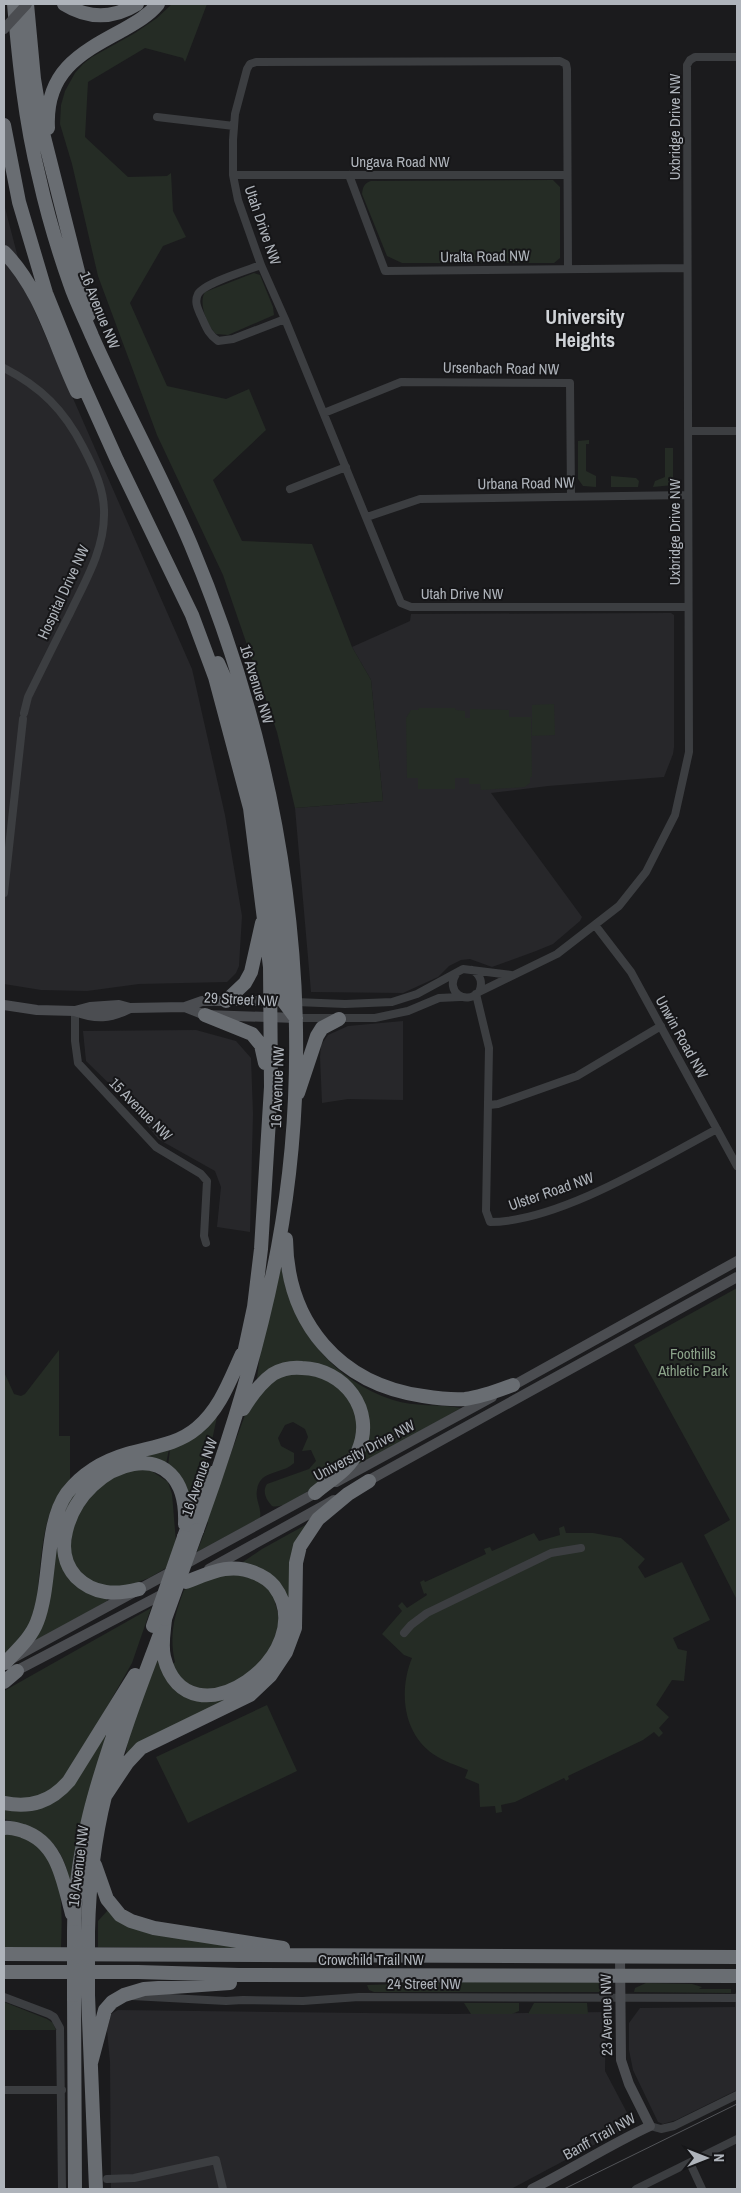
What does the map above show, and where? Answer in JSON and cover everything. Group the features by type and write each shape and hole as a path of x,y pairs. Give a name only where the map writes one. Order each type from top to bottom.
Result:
{"highway":[{"name":"16 Avenue NW","path":"14,4 20,69 38,176 71,288 190,544 223,629 252,718 273,805 281,850 284,1002 272,1016 271,1086 263,1236 257,1287 247,1342 226,1421 152,1626 91,1806 80,1862 81,1995 75,2189"},
{"path":"27,4 34,79 52,174 85,294 93,338"},
{"path":"64,4 78,12 102,16 115,15 136,4"},
{"path":"52,174 48,118 51,95 58,79 70,64 87,49 142,19 158,4"},
{"name":"16 Avenue NW","path":"4,125 19,202 46,293 116,460 192,615 215,677 250,808 268,938 284,1002 296,1018 294,1106 283,1216 263,1318 234,1425 118,1751 105,1796 79,1928"},
{"path":"4,252 17,265 42,311 64,366 92,424 116,460"},
{"path":"192,615 207,638 226,681 254,782 273,882 284,1002"},
{"path":"226,1001 245,983 251,972 262,923 262,894"},
{"path":"205,1015 242,1029 256,1038 261,1045 271,1086"},
{"path":"294,1106 317,1036 322,1028 339,1019"},
{"path":"283,1216 288,1270 297,1305 328,1350 349,1367 366,1378 407,1394 434,1397 463,1399 488,1394 513,1385"},
{"path":"4,1663 29,1637 37,1623 45,1597 54,1528 66,1495 80,1479 96,1467 126,1454 169,1443 196,1429 221,1399 247,1342"},
{"path":"234,1425 253,1393 261,1384 279,1371 290,1368 323,1370 343,1382 352,1391 362,1416 362,1440 350,1464 315,1493"},
{"path":"139,1589 119,1594 106,1593 85,1585 75,1576 69,1566 64,1555 64,1540 73,1510 88,1488 109,1472 127,1465 147,1464 164,1470 173,1478 184,1498 186,1509 184,1537"},
{"path":"105,1796 127,1763 141,1748 250,1695 270,1676 286,1652 295,1628 296,1563 300,1546 318,1519 348,1494 369,1481"},
{"path":"165,1619 163,1643 166,1663 172,1677 178,1684 192,1692 216,1696 235,1689 256,1675 274,1652 283,1632 285,1608 281,1597 268,1579 240,1568 224,1568 186,1582"},
{"path":"4,1682 17,1671"},
{"path":"4,1804 32,1805 61,1791 70,1781 135,1675"},
{"path":"6,1827 32,1834 52,1852 58,1863 79,1928"},
{"path":"94,1852 96,1870 107,1899 120,1915 154,1928 286,1949 300,1956"},
{"name":"Crowchild Trail NW","path":"4,1954 737,1957"},
{"name":"Crowchild Trail NW","path":"4,1972 737,1976"},
{"path":"91,2063 99,2040 100,2024 105,2010 112,2002 132,1991 332,1975"},
{"name":"16 Avenue NW","path":"81,1995 91,2063 96,2189"}],"street":[{"path":"4,29 27,4"},
{"name":"Uxbridge Drive NW","path":"478,993 511,975 524,972 557,954 618,906 646,872 675,815 689,752 687,65 695,57 737,57"},
{"name":"Utah Drive NW","path":"568,268 568,69 566,64 560,61 256,62 250,64 235,114 233,175 238,200 261,265 285,318 401,603 411,606 688,607"},
{"path":"157,117 234,126"},
{"name":"Ungava Road NW","path":"233,175 568,175"},
{"name":"Uralta Road NW","path":"349,175 385,271 687,268"},
{"path":"261,265 201,290 197,296 196,303 208,334 218,341 232,339 285,318"},
{"name":"Hospital Drive NW","path":"4,368 24,378 40,390 70,424 96,474 104,502 103,536 95,560 28,697 23,716 4,893"},
{"name":"Ursenbach Road NW","path":"324,413 401,382 570,383 571,496"},
{"path":"688,431 737,431"},
{"path":"290,489 346,467"},
{"name":"Urbana Road NW","path":"367,517 420,499 688,496"},
{"name":"Unwin Road NW","path":"595,926 631,972 737,1166"},
{"path":"284,1002 345,1004 392,1002 416,994 463,969 472,970 481,979 478,993 469,998 439,998 408,1010 375,1018 296,1018"},
{"name":"Uxbridge Drive NW","path":"472,970 511,975"},
{"path":"456,974 452,986 460,997"},
{"name":"Ulster Road NW","path":"478,993 489,1048 486,1211 490,1222 525,1218 564,1204 638,1171 717,1129"},
{"name":"29 Street NW","path":"4,1005 37,1010 75,1011 90,1016 115,1016 130,1008 185,1007 202,1000 284,1002"},
{"name":"29 Street NW","path":"185,1007 205,1015 296,1018"},
{"name":"15 Avenue NW","path":"75,1011 75,1050 78,1063 156,1147 201,1174 207,1181 204,1236 206,1243"},
{"path":"489,1105 498,1104 577,1076 661,1026"},
{"name":"University Drive NW","path":"4,1663 737,1261"},
{"name":"University Drive NW","path":"4,1678 186,1582 737,1277"},
{"path":"404,1633 427,1612 551,1553 582,1548"},
{"name":"23 Avenue NW","path":"620,1957 621,2060 624,2073 650,2126"},
{"name":"24 Street NW","path":"112,2002 132,1996 226,2002 243,2000 304,2001 344,1997 737,1998"},
{"path":"4,1997 49,2014 57,2022 61,2033 62,2189"},
{"path":"4,2090 62,2090"},
{"name":"Banff Trail NW","path":"532,2189 566,2172 601,2150 650,2126 661,2129 674,2126 737,2095"},
{"path":"636,2189 737,2139"},
{"path":"107,2180 134,2178 216,2160 223,2189"},
{"path":"690,2163 702,2189"}],"shaded area":[{"path":"4,204 28,296 192,669 225,815 242,916 239,966 236,973 227,982 139,984 87,991 41,990 4,984"},
{"path":"671,613 674,615 674,747 664,777 548,786 491,793 582,917 580,921 553,944 536,951 492,967 470,959 461,960 449,966 438,977 403,993 311,992 295,808 383,801 371,680 352,647 410,621 411,614"},
{"path":"403,1021 403,1100 348,1099 322,1103 321,1045 328,1035 348,1026"},
{"path":"196,1030 236,1041 251,1058 253,1114 250,1232 217,1227 221,1187 215,1171 158,1139 131,1105 86,1061 83,1031"},
{"path":"737,1992 737,2090 676,2120 663,2124 658,2122 633,2070 629,2050 629,2023 640,2008 735,2007 735,1993"},
{"path":"118,2010 452,2014 606,2012 605,2071 633,2124 511,2189 111,2189 110,2062 107,2030 111,2014"}],"green space":[{"path":"172,4 207,4 185,62 183,58 145,48 88,82 85,137 128,177 167,176 171,173 173,211 186,237 163,246 130,303 167,386 226,399 249,389 266,430 213,480 242,541 312,544 352,647 371,680 383,801 295,808 277,732 223,575 157,435 98,276 72,164 60,124 61,105 65,91 75,73 83,64 135,33 157,18"},
{"path":"553,180 560,187 560,258 554,263 402,263 387,256 362,194 364,186 371,181"},
{"path":"254,273 260,275 273,307 274,315 228,335 216,334 204,314 202,302 205,292"},
{"path":"589,440 589,444 586,444 586,471 596,476 596,487 583,486 578,479 578,441"},
{"path":"665,448 673,448 673,485 653,487 655,481 665,477"},
{"path":"611,476 636,478 639,481 638,487 611,487"},
{"path":"554,704 555,735 532,736 532,705"},
{"path":"419,708 455,708 456,710 465,711 465,718 470,718 470,709 509,710 509,717 531,717 532,777 530,777 530,783 525,787 481,790 480,784 469,784 469,778 455,778 455,789 418,789 418,778 407,778 406,718 411,710 418,710"},
{"path":"281,1267 286,1289 305,1331 318,1349 351,1379 371,1391 393,1400 418,1405 461,1408 351,1470 365,1449 349,1381 343,1375 318,1364 257,1379 260,1353"},
{"name":"Foothills Athletic Park","path":"737,1288 737,1600 704,1535 730,1520 634,1345"},
{"path":"59,1350 59,1436 70,1436 70,1479 54,1502 45,1530 37,1601 32,1621 25,1633 4,1658 4,1372 14,1394 21,1396 25,1394"},
{"path":"290,1372 334,1379 358,1413 354,1452 302,1495 280,1506 272,1506 265,1495 267,1484 309,1469 316,1461 311,1450 302,1451 308,1437 305,1429 293,1422 285,1425 278,1438 281,1446 294,1453 294,1463 289,1467 267,1475 259,1483 257,1494 260,1518 197,1552 208,1523 206,1521 245,1415 263,1387"},
{"path":"217,1417 209,1454 190,1508 168,1466 170,1449 198,1432"},
{"path":"169,1449 166,1464 157,1462 86,1487 62,1558 107,1598 107,1601 27,1647 59,1525 71,1496 103,1467"},
{"path":"144,1466 168,1482 172,1494 176,1542 166,1568 149,1578 119,1589 94,1585 73,1566 69,1557 74,1519 102,1482"},
{"path":"309,1523 293,1611 261,1681 126,1754 128,1738 159,1650 170,1679 225,1698 245,1689 256,1681 288,1608 243,1562 262,1549"},
{"path":"564,1526 566,1533 593,1533 621,1538 645,1559 638,1567 645,1578 682,1562 710,1620 673,1638 678,1649 687,1651 684,1681 672,1680 656,1705 669,1717 659,1728 663,1733 659,1737 654,1732 643,1740 568,1776 569,1779 566,1781 564,1778 515,1802 501,1805 502,1812 496,1813 495,1806 480,1807 479,1784 465,1778 468,1770 433,1754 415,1734 409,1722 405,1697 405,1683 412,1658 404,1655 382,1634 402,1611 398,1606 402,1602 407,1608 427,1595 426,1593 424,1594 420,1582 424,1580 425,1582 486,1554 484,1549 490,1547 492,1551 534,1533 539,1541 560,1535 559,1528"},
{"path":"220,1574 256,1576 272,1591 280,1621 271,1650 243,1681 206,1691 186,1683 175,1671 172,1643 173,1626 184,1590"},
{"path":"151,1608 132,1663 66,1779 38,1799 4,1799 4,1691"},
{"path":"267,1705 297,1771 188,1823 156,1757"},
{"path":"106,1732 105,1744 71,1885 64,1862 52,1843 45,1836 26,1826 4,1819 4,1807 40,1807"},
{"path":"4,1832 30,1840 42,1849 50,1861 56,1874 61,1904 61,1949 4,1947"},
{"path":"108,1910 247,1948 98,1947 98,1921"},
{"path":"460,1982 602,1982 602,1992 374,1992 369,1990 367,1985"},
{"path":"646,1983 692,1984 702,1987 699,1989 731,1989 731,1993 634,1992 635,1988"},
{"path":"4,2002 47,2019 53,2023 56,2030 4,2030"},
{"path":"464,2003 519,2003 519,2011 512,2014 471,2014"},
{"path":"534,2003 587,2003 588,2014 528,2014"}],"tram line":[{"path":"564,2189 737,2104"}],"district":[{"name":"University Heights","path":"585,328"}]}
